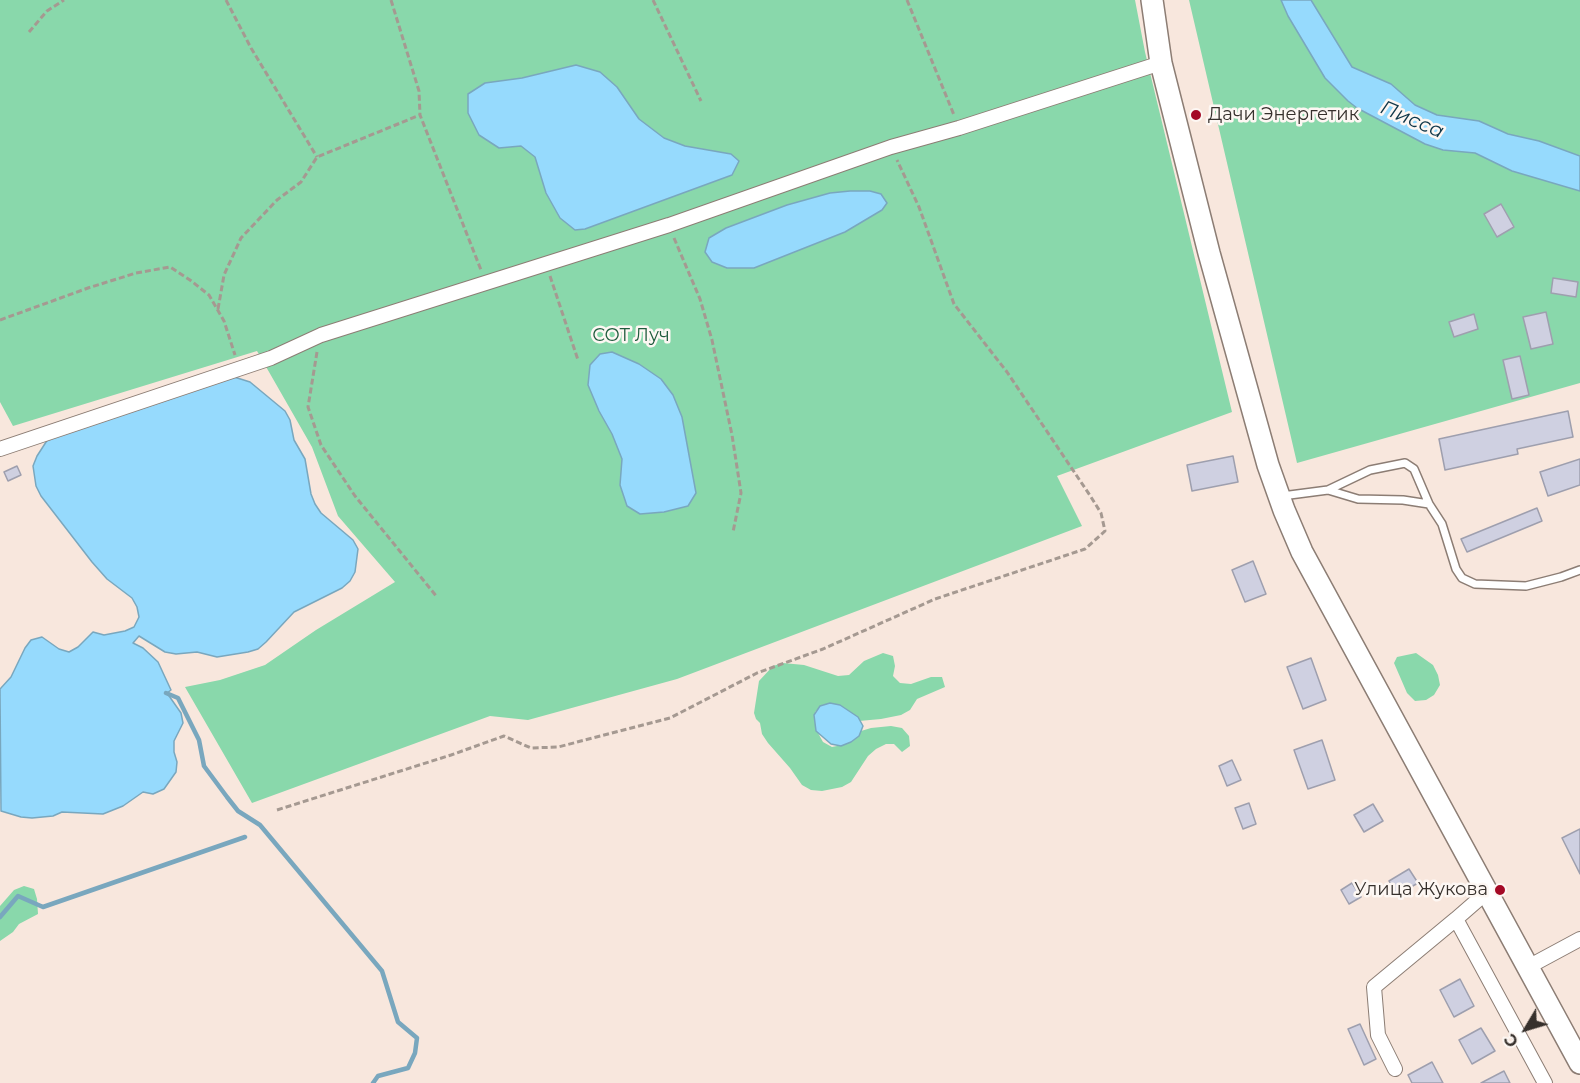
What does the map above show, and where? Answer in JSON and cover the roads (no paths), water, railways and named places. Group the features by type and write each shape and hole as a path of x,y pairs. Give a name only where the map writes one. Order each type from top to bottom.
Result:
{"main road":[{"path":"1152,0 1161,63 1209,254 1268,465 1302,552 1580,1063"}],"street":[{"path":"0,449 271,358 321,335 669,225 891,147 959,128 1161,63"},
{"path":"1395,1069 1377,1035 1374,987 1487,892"},
{"path":"1456,919 1545,1083"},
{"path":"1528,967 1580,939"}],"lane":[{"path":"1280,497 1328,490 1370,470 1405,463 1414,469 1429,504 1442,524 1456,569 1462,578 1475,584 1526,585 1580,570"},
{"path":"1328,490 1358,499 1403,500 1429,504"}],"water":[{"name":"Писса","path":"1281,0 1311,0 1352,67 1391,84 1415,105 1437,115 1479,121 1508,134 1539,141 1580,156 1580,191 1512,171 1475,153 1443,150 1425,144 1357,108 1325,78"},
{"path":"576,65 600,72 617,87 639,119 664,138 685,146 731,154 739,161 732,175 585,229 575,230 560,218 546,193 535,157 521,146 499,148 479,135 468,113 468,94 485,83 522,78"},
{"path":"870,191 881,194 887,203 882,210 845,232 754,268 727,268 712,262 705,252 709,238 726,228 787,205 830,193"},
{"path":"612,352 639,364 661,379 673,395 682,417 696,493 688,506 664,512 640,514 627,506 620,485 622,459 588,385 590,365 600,354"},
{"path":"231,376 250,382 285,411 290,420 294,440 305,459 315,504 321,513 353,540 358,549 355,572 342,588 294,612 258,649 248,652 217,657 197,652 176,654 165,652 139,636 133,643 143,648 158,662 171,690 167,693 181,713 183,723 174,741 176,772 164,789 153,794 143,792 123,806 103,814 62,812 53,816 32,818 1,811 0,689 11,677 25,648 31,640 42,637 59,649 69,652 78,647 93,632 104,635 125,631 134,627 139,617 132,598 107,579 41,496 36,486 33,466 37,456 48,439"},
{"path":"830,703 840,705 858,717 863,726 859,736 841,746 831,744 816,731 814,715 820,706"}],"waterway":[{"path":"166,693 178,698 199,740 204,766 227,797 238,811 260,825 382,971 398,1022 417,1038 415,1053 408,1068 378,1076 373,1083"},
{"path":"0,917 18,896 43,907 245,837"}],"place":[{"name":"Дачи Энергетик","path":"1196,115"},
{"name":"Улица Жукова","path":"1500,890"}],"park label":[{"name":"СОТ Луч","path":"631,336"}]}
